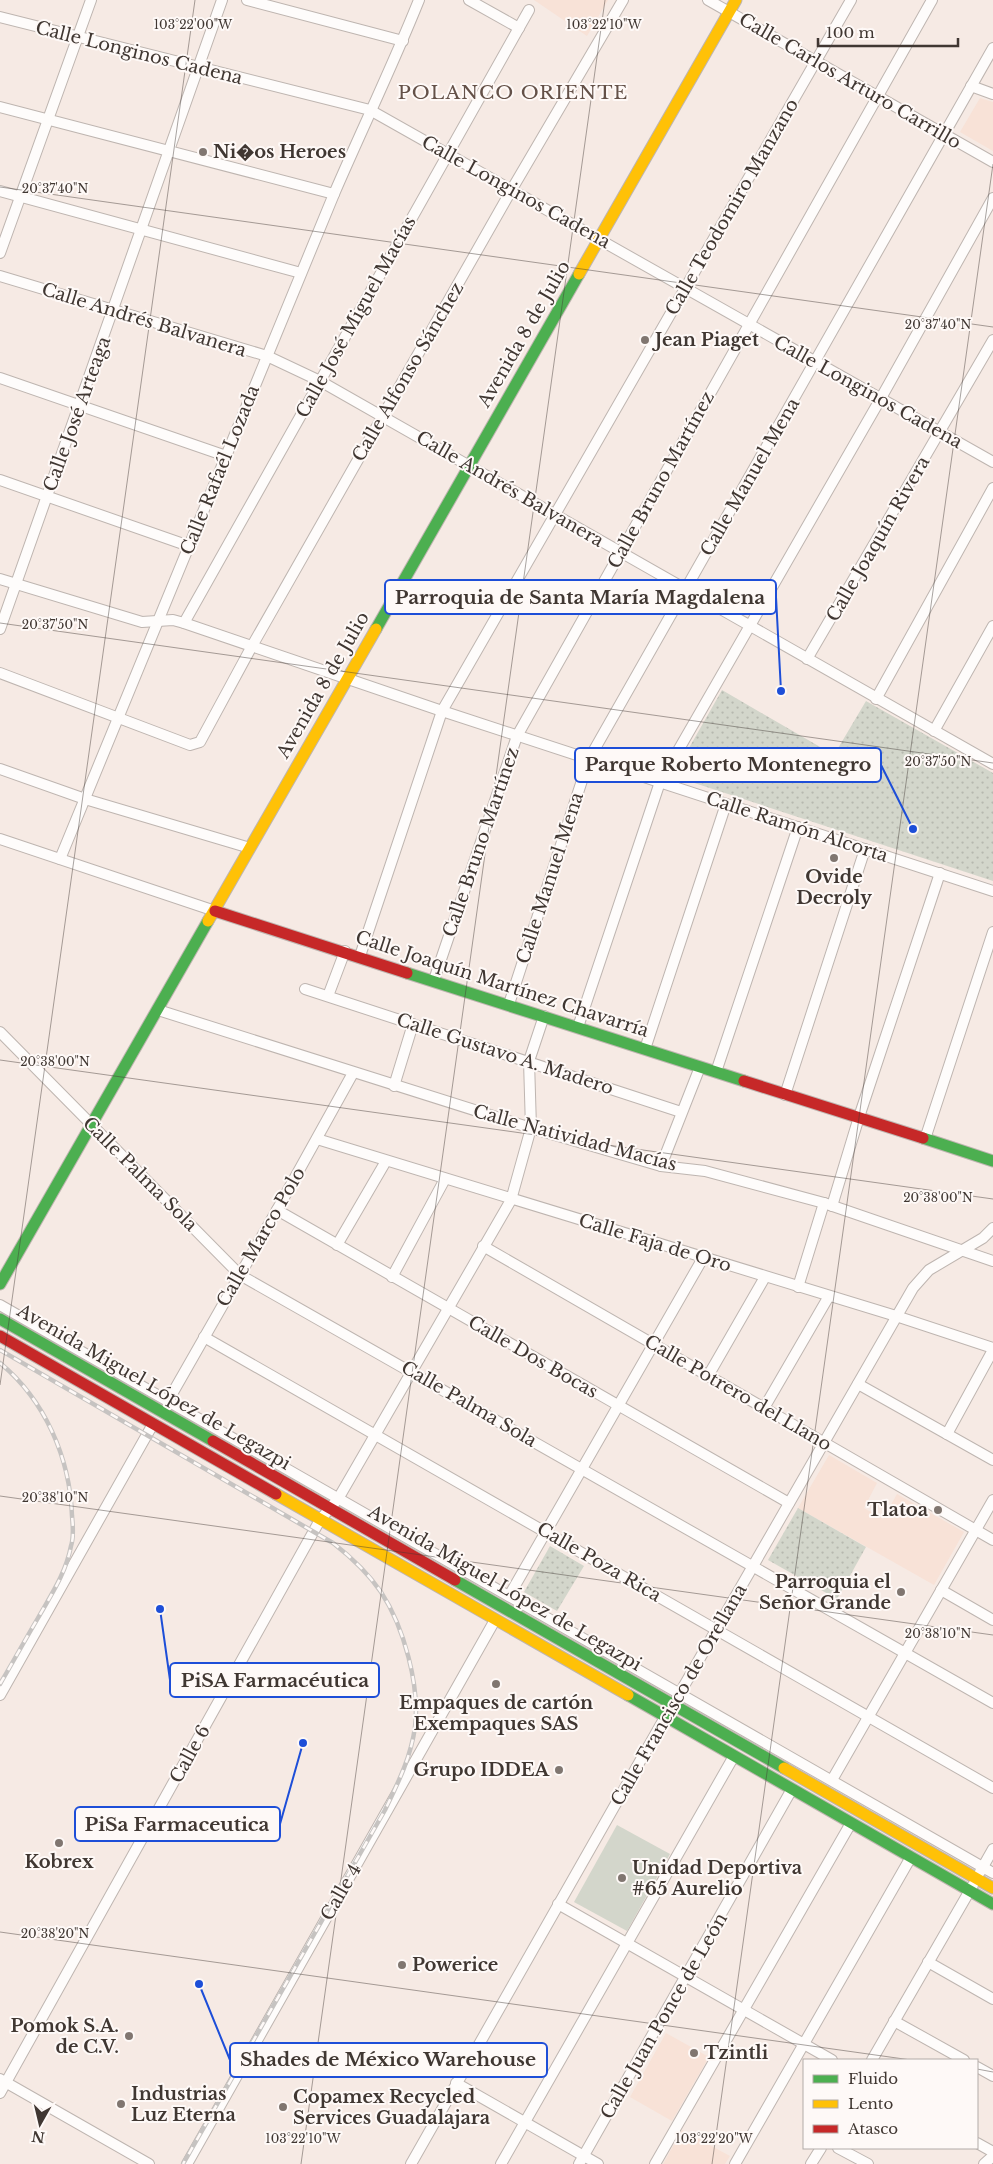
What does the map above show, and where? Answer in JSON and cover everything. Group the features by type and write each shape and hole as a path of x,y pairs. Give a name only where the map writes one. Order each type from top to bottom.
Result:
{"main road":[{"name":"Avenida 8 de Julio","path":"0,1284 736,0"},
{"name":"Calle Joaquín Martínez Chavarría","path":"215,911 345,951 993,1161"},
{"name":"Avenida Miguel López de Legazpi","path":"0,1319 993,1888"},
{"name":"Avenida Miguel López de Legazpi","path":"0,1336 993,1904"},
{"path":"184,1442 191,1429"}],"street":[{"path":"0,253 91,0"},
{"name":"Calle José Arteaga","path":"0,629 222,0"},
{"path":"247,0 403,41"},
{"name":"Calle Rafaél Lozada","path":"60,859 334,194 370,110 403,41 419,0"},
{"path":"469,0 519,28"},
{"name":"Calle Alfonso Sánchez","path":"118,717 190,745 200,742 252,646 512,189 623,0"},
{"name":"Calle Carlos Arturo Carrillo","path":"708,0 993,162"},
{"name":"Calle Teodomiro Manzano","path":"360,956 442,711 851,0"},
{"name":"Calle Bruno Martínez","path":"434,980 518,736 932,0"},
{"name":"Calle José Miguel Macías","path":"184,623 529,10"},
{"name":"Calle Longinos Cadena","path":"0,17 77,38 370,110 993,462"},
{"name":"Calle Manuel Mena","path":"508,1004 589,759 993,48"},
{"path":"971,86 993,94"},
{"path":"0,107 334,194"},
{"path":"0,191 301,273"},
{"path":"578,1027 660,782 881,398 993,198"},
{"name":"Calle Andrés Balvanera","path":"0,276 113,312 267,356 320,381 993,764"},
{"name":"Calle Joaquín Rivera","path":"807,659 993,340"},
{"path":"0,378 80,404 226,456"},
{"path":"0,480 189,546"},
{"path":"876,699 993,488"},
{"name":"Calle Ramón Alcorta","path":"0,579 142,622 173,620 184,623 442,711 993,891"},
{"path":"934,731 993,626"},
{"path":"0,673 118,717"},
{"path":"0,769 85,799 250,848"},
{"path":"645,1049 726,804"},
{"path":"716,1072 798,827"},
{"name":"Calle Joaquín Martínez Chavarría","path":"0,838 215,911"},
{"path":"785,1095 865,849"},
{"path":"798,1287 859,1117 940,873"},
{"path":"925,1139 993,932"},
{"path":"328,996 345,951"},
{"name":"Calle Gustavo A. Madero","path":"305,988 681,1112"},
{"name":"Calle Natividad Macías","path":"158,1010 352,1073 661,1166 705,1171 828,1205 993,1261"},
{"path":"529,1061 544,1016"},
{"path":"394,1086 413,1024"},
{"name":"Calle Palma Sola","path":"0,1032 240,1275 993,1703"},
{"name":"Calle 6","path":"0,2093 3,2080 320,1520 338,1499 511,1200 531,1128 529,1061"},
{"path":"661,1166 700,1067"},
{"name":"Calle Marco Polo","path":"168,1401 317,1139 352,1073"},
{"name":"Calle Faja de Oro","path":"317,1139 511,1200 896,1316 993,1349"},
{"path":"337,1245 386,1160"},
{"path":"392,1277 445,1179"},
{"name":"Calle Dos Bocas","path":"277,1210 789,1503"},
{"name":"Calle Francisco de Orellana","path":"410,2164 913,1288 929,1270 983,1238 993,1228"},
{"name":"Calle Potrero del Llano","path":"483,1246 993,1540"},
{"path":"509,1596 703,1258"},
{"path":"708,1376 765,1277"},
{"path":"764,1408 829,1296"},
{"name":"Avenida Miguel López de Legazpi","path":"0,1305 993,1873"},
{"name":"Calle Poza Rica","path":"204,1337 993,1788"},
{"path":"947,1434 993,1349"},
{"path":"858,1384 993,1460"},
{"path":"0,1696 153,1424"},
{"path":"832,1780 993,1500"},
{"path":"941,1590 993,1620"},
{"name":"Calle 4","path":"187,2164 495,1620"},
{"path":"501,2164 734,1756"},
{"name":"Calle Juan Ponce de León","path":"582,2160 792,1789"},
{"path":"655,2164 851,1823"},
{"path":"873,2059 993,1849"},
{"path":"735,2164 911,1858"},
{"path":"558,1904 830,2059"},
{"path":"928,1962 993,1999"},
{"path":"894,2021 962,2059"},
{"path":"978,2068 993,2076"},
{"path":"3,2080 149,2164"},
{"path":"456,2083 525,2122 582,2160 598,2164"},
{"path":"978,2144 993,2152"},
{"path":"811,2164 820,2149"},
{"path":"840,2149 868,2164"},
{"path":"984,2164 993,2156"}],"shaded area":[{"path":"534,0 608,0 587,36"},
{"path":"980,98 993,102 993,151 960,132"},
{"path":"722,690 834,755 866,701 993,773 993,881 673,776"},
{"path":"829,1455 877,1483 864,1508 883,1519 897,1494 964,1532 934,1585 798,1508"},
{"path":"798,1508 866,1547 837,1599 768,1560"},
{"path":"550,1546 584,1566 557,1611 524,1592"},
{"name":"Unidad Deportiva #65 Aurelio","path":"617,1825 670,1854 627,1931 574,1902"},
{"path":"666,2033 709,2057 672,2121 630,2097"},
{"path":"682,2130 730,2156 725,2164 663,2164"}],"railway":[{"path":"0,1350 333,1543 371,1578 381,1592 397,1622 413,1675 416,1711 413,1738 399,1780 385,1810 183,2164"},
{"path":"0,1363 30,1394 52,1432 66,1473 73,1531 69,1556 62,1575 0,1684"}],"traffic: fast":[{"path":"376,629 579,274"},
{"path":"0,1284 208,921"},
{"path":"407,973 744,1081"},
{"path":"923,1138 993,1161"},
{"path":"0,1319 213,1441"},
{"path":"455,1580 784,1768"},
{"path":"628,1695 993,1904"}],"traffic: slow":[{"path":"579,274 736,0"},
{"path":"208,921 376,629"},
{"path":"276,1494 628,1695"},
{"path":"784,1768 993,1888"}],"traffic: jam":[{"path":"215,911 407,973"},
{"path":"744,1081 923,1138"},
{"path":"0,1336 276,1494"},
{"path":"213,1441 455,1580"}],"place":[{"name":"Ni�os Heroes","path":"203,152"},
{"name":"Jean Piaget","path":"645,340"},
{"name":"Parroquia de Santa María Magdalena","path":"781,691"},
{"name":"Parque Roberto Montenegro","path":"913,829"},
{"name":"Ovide Decroly","path":"834,858"},
{"name":"Tlatoa","path":"938,1510"},
{"name":"Parroquia el Señor Grande","path":"901,1592"},
{"name":"PiSA Farmacéutica","path":"160,1609"},
{"name":"Empaques de cartón Exempaques SAS","path":"496,1684"},
{"name":"PiSa Farmaceutica","path":"303,1743"},
{"name":"Grupo IDDEA","path":"559,1770"},
{"name":"Kobrex","path":"59,1843"},
{"name":"Unidad Deportiva #65 Aurelio","path":"622,1878"},
{"name":"Powerice","path":"402,1965"},
{"name":"Shades de México Warehouse","path":"199,1984"},
{"name":"Pomok S.A. de C.V.","path":"129,2036"},
{"name":"Tzintli","path":"694,2053"},
{"name":"Industrias Luz Eterna","path":"121,2104"},
{"name":"Copamex Recycled Services Guadalajara","path":"283,2107"}],"district":[{"name":"POLANCO ORIENTE","path":"513,92"}]}
